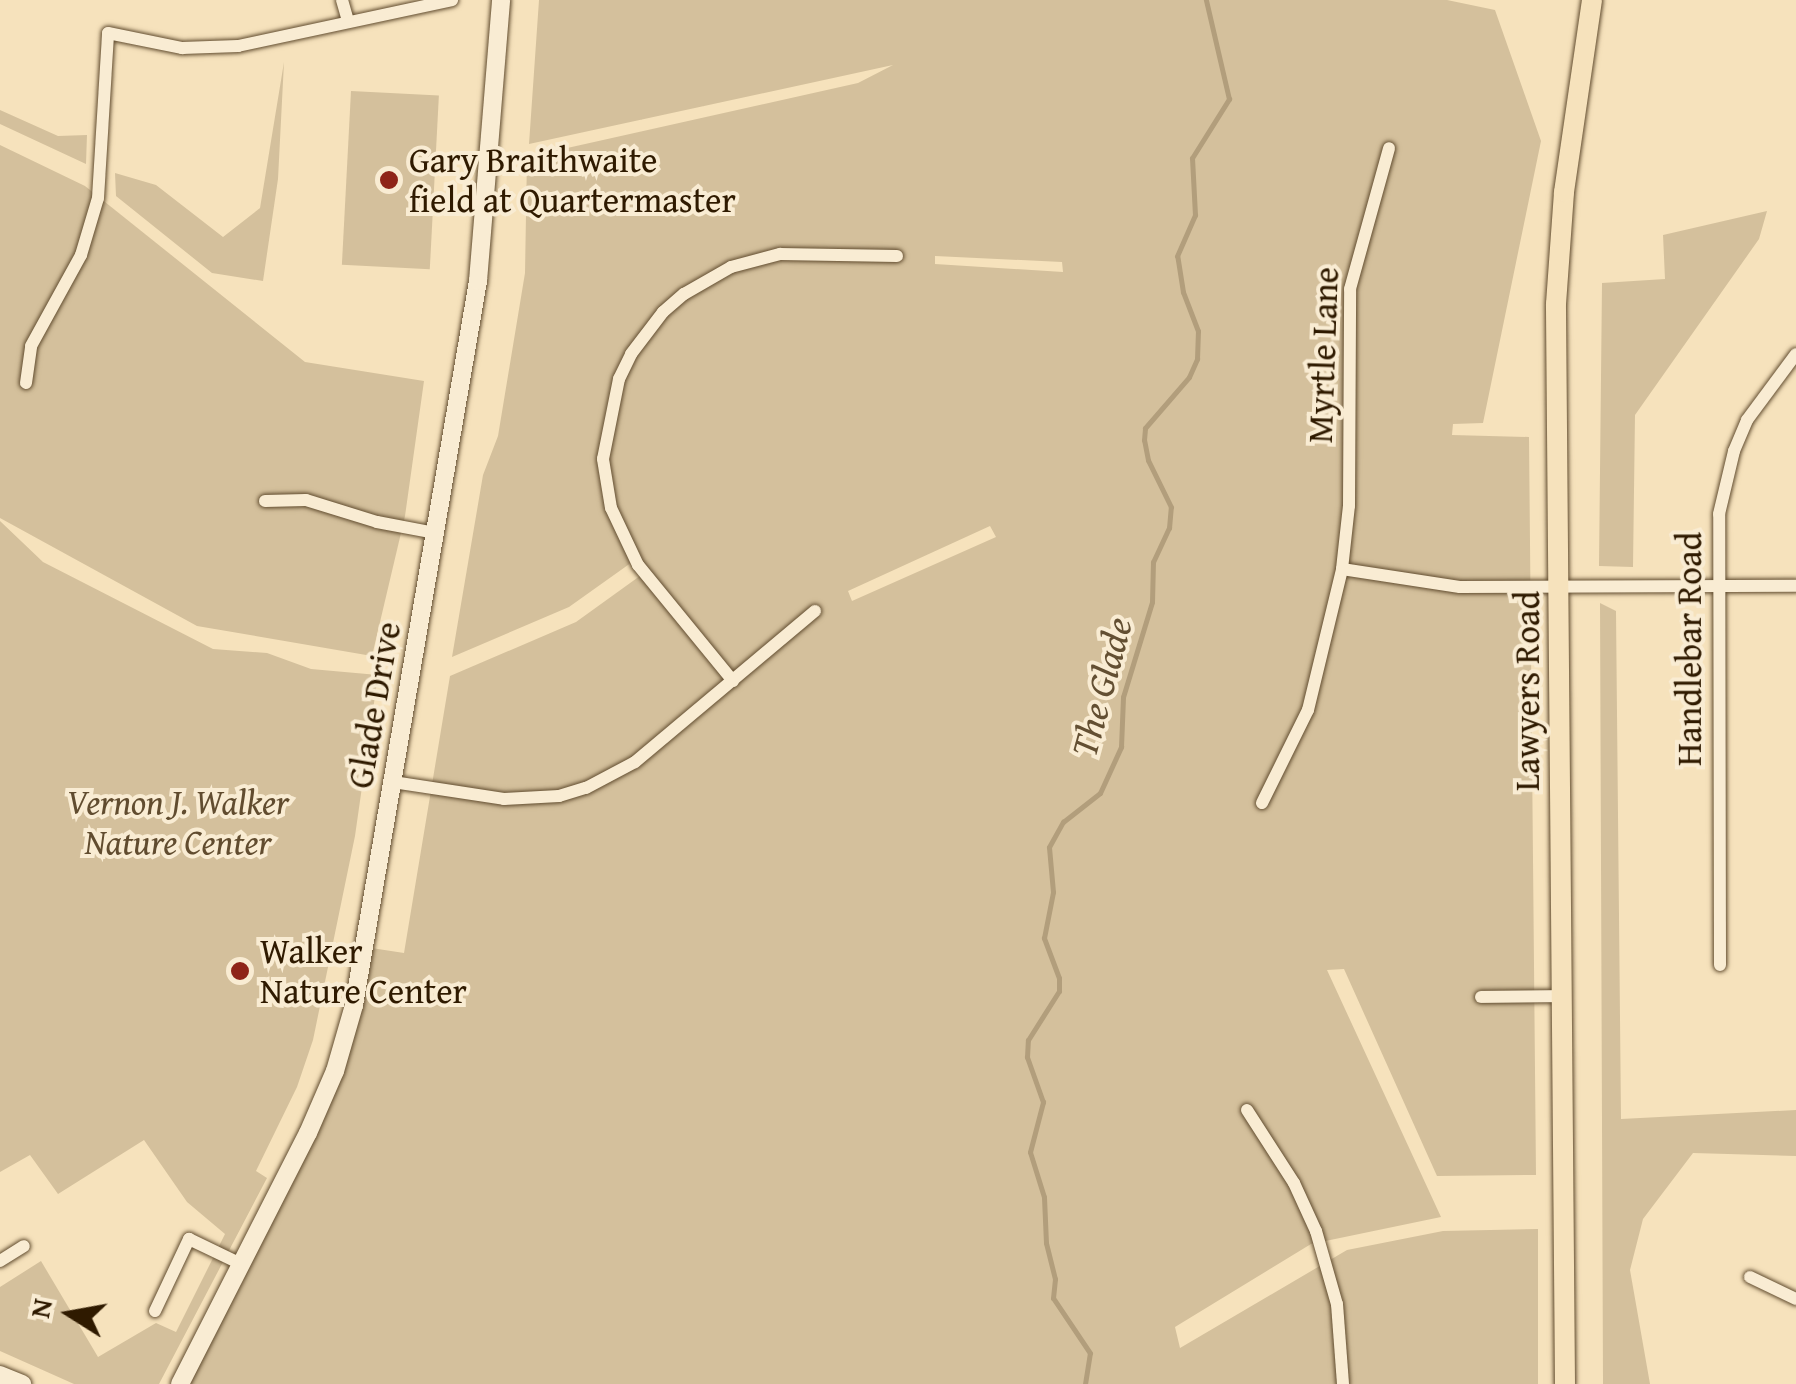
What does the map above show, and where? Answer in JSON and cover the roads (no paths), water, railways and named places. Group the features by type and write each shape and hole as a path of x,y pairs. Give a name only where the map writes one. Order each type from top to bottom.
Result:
{"main road":[{"name":"Lawyers Road","path":"1565,1384 1559,242 1592,0"}],"street":[{"path":"342,0 348,21"},
{"path":"26,383 31,346 81,255 98,198 108,33 210,48 452,0"},
{"name":"Glade Drive","path":"180,1384 308,1134 340,1057 354,1006 482,250 501,0"},
{"name":"Myrtle Lane","path":"1262,803 1308,710 1342,568 1350,506 1350,289 1388,148"},
{"path":"733,681 638,565 611,508 603,459 619,379 638,343 664,312 695,286 730,267 780,254 897,256"},
{"name":"Handlebar Road","path":"1720,965 1719,514 1734,451 1758,402 1796,354"},
{"path":"266,501 306,500 377,522 436,533"},
{"path":"1342,568 1460,587 1558,590 1796,586"},
{"path":"394,782 504,799 558,796 586,788 635,762 815,611"},
{"path":"1481,996 1562,996"},
{"path":"1247,1110 1294,1183 1316,1232 1337,1304 1343,1384"},
{"path":"155,1311 189,1239 241,1264"},
{"path":"0,1260 24,1246"},
{"path":"1750,1278 1796,1299"},
{"path":"0,1374 22,1384"}],"waterway":[{"name":"The Glade","path":"1085,1384 1090,1353 1053,1298 1055,1279 1046,1243 1044,1197 1030,1152 1043,1102 1027,1057 1028,1040 1059,991 1059,978 1044,938 1053,892 1049,847 1063,822 1100,793 1121,747 1123,697 1152,602 1153,562 1169,528 1171,507 1148,460 1144,440 1145,428 1189,377 1197,359 1198,331 1183,292 1177,256 1195,215 1192,158 1229,99 1206,0"}],"place":[{"name":"Gary Braithwaite field at Quartermaster","path":"389,180"},
{"name":"Walker Nature Center","path":"240,971"}],"park label":[{"name":"Vernon J. Walker Nature Center","path":"178,822"}]}
